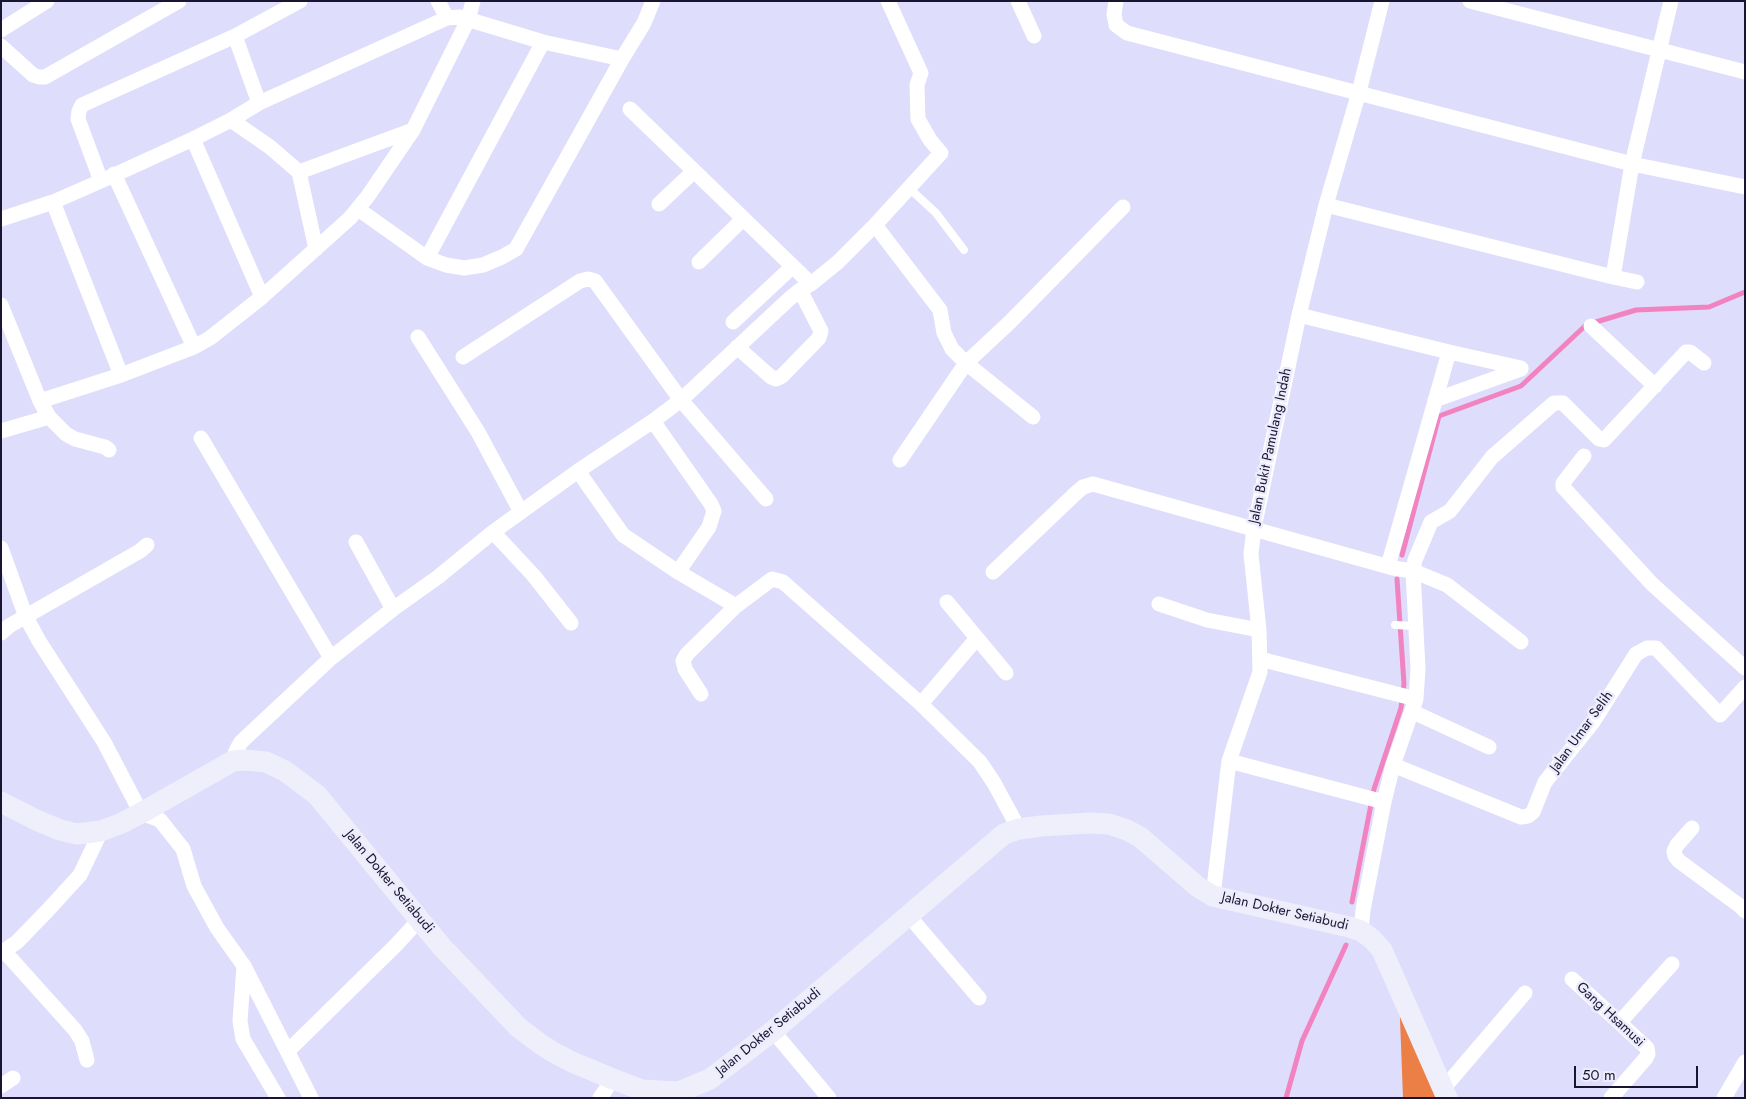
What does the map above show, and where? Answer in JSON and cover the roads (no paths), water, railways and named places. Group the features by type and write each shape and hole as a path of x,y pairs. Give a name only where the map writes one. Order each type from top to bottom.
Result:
{"main road":[{"name":"Jalan Dokter Setiabudi","path":"1,802 60,830 77,834 101,831 122,823 233,761 266,762 285,770 317,795 464,971 518,1027 560,1055 614,1079 642,1090 680,1095 710,1079 774,1031 1004,834 1019,829 1041,826 1089,823 1110,824 1140,837 1198,888 1213,896 1349,926 1361,931 1372,939 1382,950 1445,1093"}],"street":[{"path":"1,30 47,1"},
{"path":"1,46 33,74 45,77 179,1"},
{"path":"194,347 78,119 79,111 82,105 235,36 300,1"},
{"path":"438,1 447,18"},
{"path":"40,401 121,375 194,347 230,323 316,249 358,209 413,130 468,20 473,1"},
{"path":"358,209 427,258 446,265 464,268 483,265 516,249 644,23 653,1"},
{"path":"233,761 241,742 331,658 438,577 493,532 681,400 805,287 838,262 942,153 930,140 918,119 917,85 921,73 888,1"},
{"path":"1018,1 1034,36"},
{"path":"1116,1 1114,14 1116,25 1127,33 1632,164 1745,187"},
{"name":"Jalan Bukit Pamulang Indah","path":"1213,896 1228,761 1260,672 1259,630 1251,554 1254,528 1299,315 1326,205 1360,92 1382,1"},
{"path":"1470,1 1745,72"},
{"path":"1614,277 1632,164 1671,1"},
{"path":"1,219 53,202 108,178 193,139 231,120 259,103 447,18 460,17 543,42 622,59"},
{"path":"235,36 259,103"},
{"path":"427,258 543,42"},
{"path":"630,109 792,267 805,287 821,331 819,338 782,376 776,379 771,377 737,347"},
{"path":"231,120 270,147 299,172 316,249"},
{"path":"299,172 413,130"},
{"path":"193,139 262,297"},
{"path":"659,204 693,172"},
{"path":"53,202 121,375"},
{"path":"1326,205 1637,282"},
{"path":"900,460 966,363 1123,207"},
{"path":"699,262 743,220"},
{"path":"875,225 940,310 944,332 952,349 966,363 1033,417"},
{"path":"733,322 792,267"},
{"path":"462,357 580,281 588,279 595,281 681,400 766,499"},
{"path":"1,305 40,401 49,417 75,440 105,447 109,450"},
{"path":"1299,315 1521,368 1435,400"},
{"path":"1591,326 1655,386"},
{"path":"418,337 478,432 521,512"},
{"path":"1388,566 1449,352"},
{"path":"1361,931 1376,800 1394,765 1413,702 1418,669 1412,626 1413,571 1415,560 1431,522 1450,512 1492,457 1554,403 1563,403 1600,439 1604,440 1686,352 1690,352 1704,363"},
{"path":"1,430 49,417"},
{"path":"653,421 714,511 708,527 678,572"},
{"path":"201,438 331,658"},
{"path":"1584,456 1562,483 1563,487 1632,564 1745,668"},
{"path":"578,471 623,535 678,572 736,606"},
{"path":"993,572 1076,493 1084,487 1093,484 1388,566 1413,571 1447,585 1521,642"},
{"path":"493,532 534,576 571,623"},
{"path":"356,542 393,610"},
{"path":"1,632 140,551 147,545"},
{"path":"1,548 26,617 39,641 104,742 141,813 160,820 183,849 194,886 217,928 244,966 311,1098"},
{"path":"701,694 685,669 684,661 687,654 736,606 772,580 783,582 921,704 987,771 1019,829"},
{"path":"947,602 1006,674"},
{"path":"1159,604 1207,620 1259,630"},
{"path":"921,704 978,638"},
{"name":"Jalan Umar Selih","path":"1394,765 1521,817 1528,816 1533,812 1545,782 1593,722 1636,654 1641,651 1647,648 1656,648 1720,715 1745,687"},
{"path":"1260,659 1389,692 1413,702 1489,747"},
{"path":"1228,761 1376,800"},
{"path":"1692,828 1677,845 1674,851 1675,856 1745,911"},
{"path":"87,1060 82,1041 74,1030 3,952 48,910 80,875 101,831"},
{"path":"909,916 978,998"},
{"path":"288,1051 420,919"},
{"path":"1620,1022 1672,964"},
{"path":"244,966 240,1021 244,1039 278,1098"},
{"name":"Gang Hsamusi","path":"1572,979 1620,1022 1646,1048 1648,1054 1611,1098"},
{"path":"1445,1093 1525,993"},
{"path":"774,1031 828,1098"},
{"path":"1724,1098 1745,1062"},
{"path":"600,1098 614,1079"}],"lane":[{"path":"909,188 936,214 964,250"},
{"path":"1397,625 1412,626"}],"waterway":[{"path":"1402,555 1439,416 1521,386 1586,325 1636,310 1709,307 1745,292"},
{"path":"1352,902 1374,789 1401,708 1404,684 1397,579"},
{"path":"1286,1098 1302,1041 1346,945"}]}
